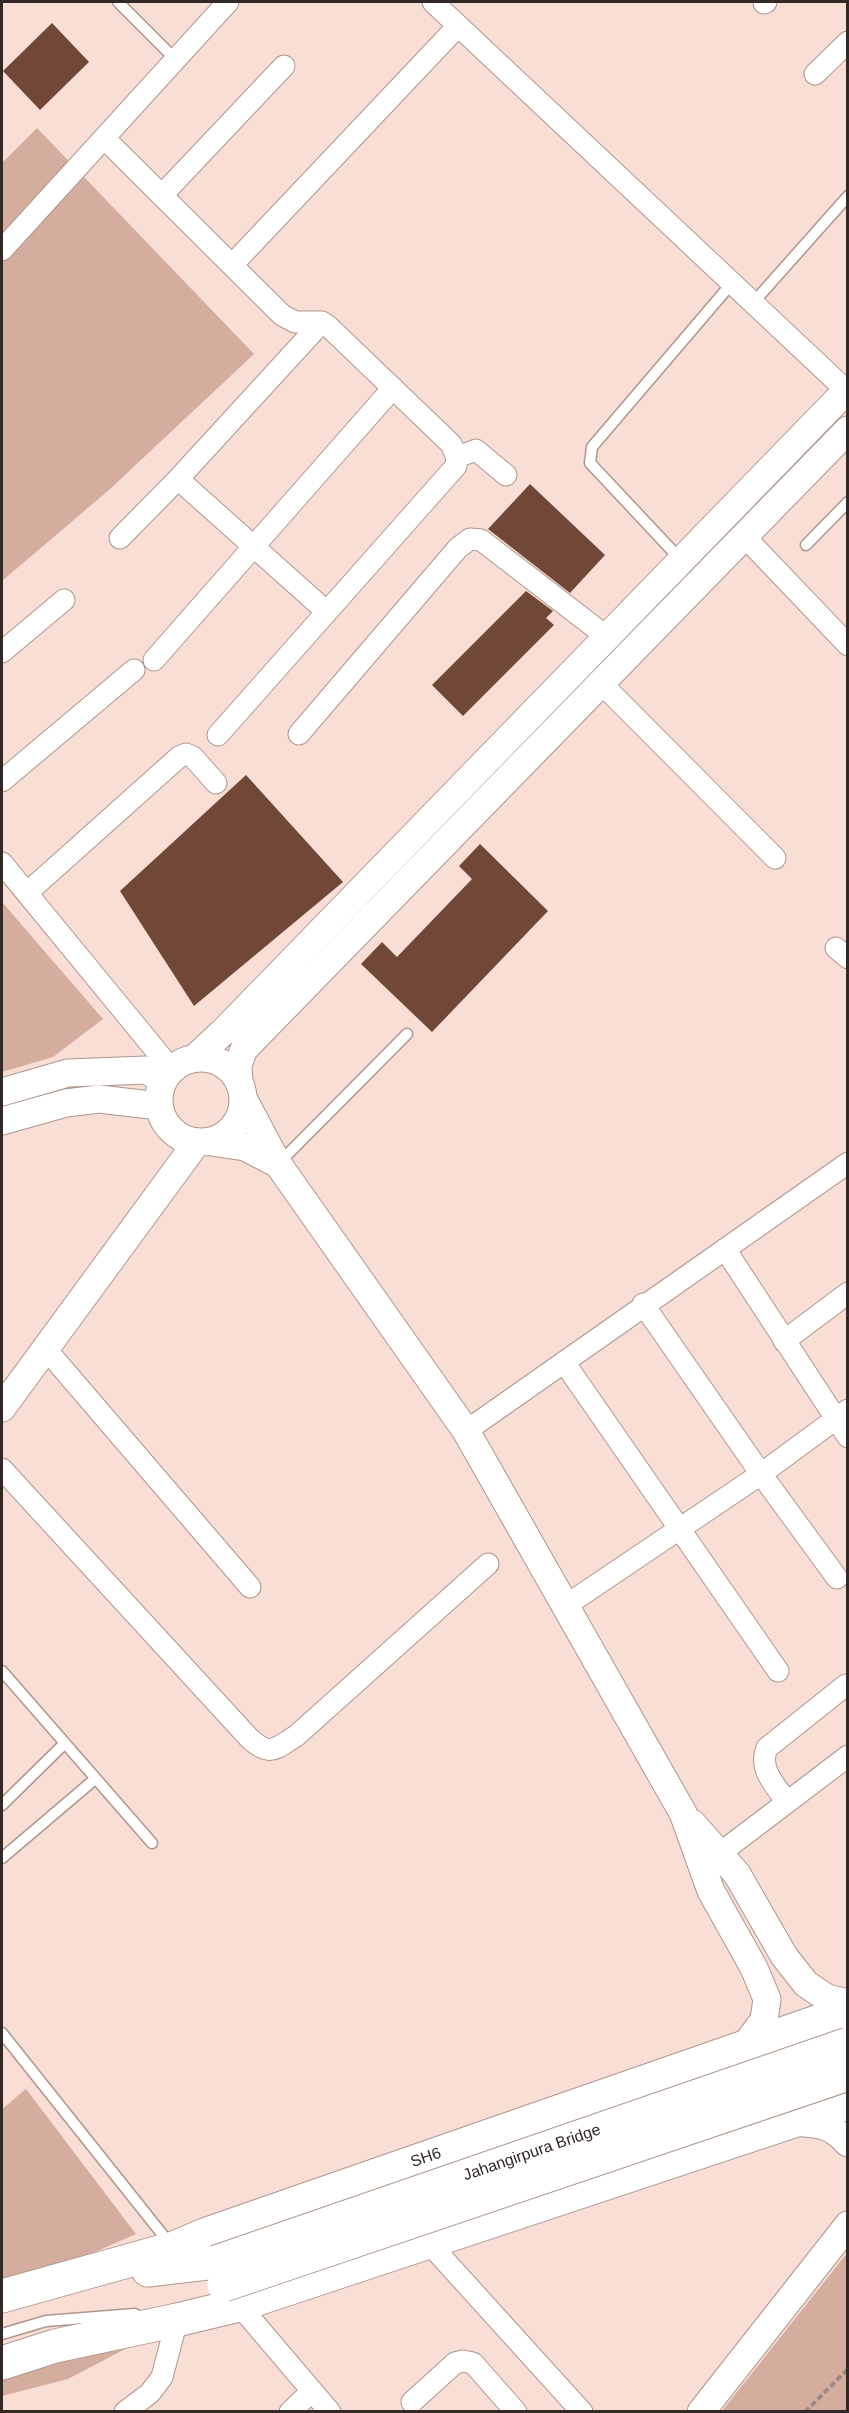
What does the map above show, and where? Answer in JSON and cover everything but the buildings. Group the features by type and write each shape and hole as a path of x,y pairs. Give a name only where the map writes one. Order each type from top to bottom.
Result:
{"main road":[{"name":"SH6","path":"2,2296 174,2248 207,2234 848,2011"},
{"name":"Jahangirpura Bridge","path":"226,2284 848,2044"},
{"name":"Jahangirpura Bridge","path":"226,2284 848,2074"},
{"path":"2,2363 162,2316 226,2284 428,2242 848,2103"},
{"path":"39,2284 111,2277 226,2284"}],"street":[{"path":"2,250 228,2"},
{"path":"162,1188 167,1153 170,1087 847,390 433,2"},
{"path":"232,265 458,26"},
{"path":"815,74 848,42"},
{"path":"162,195 284,66"},
{"path":"105,139 282,315 295,322 322,322 451,444 457,457 456,466 218,735"},
{"path":"120,537 178,478 322,322"},
{"path":"154,660 393,388"},
{"path":"2,1408 162,1188 204,1142 225,1135 235,1125 242,1112 238,1065 244,1049 744,536 846,436"},
{"path":"457,457 476,450 506,475"},
{"path":"178,478 327,612"},
{"path":"744,536 848,645"},
{"path":"299,734 458,548 470,539 481,540 607,637"},
{"path":"2,652 64,600"},
{"path":"2,781 134,670"},
{"path":"601,683 775,858"},
{"path":"28,892 179,757 186,754 193,757 216,783"},
{"path":"2,863 28,892 89,971 170,1087 171,1130 183,1138 245,1147 278,1164"},
{"path":"2,1121 66,1103 170,1087 208,1059 221,1063 231,1071 278,1164 466,1431 683,1813 711,1891 754,1968 767,1999 764,2020 744,2047 783,2125 824,2124 838,2132 848,2143"},
{"path":"2,1092 68,1073 146,1070 170,1087"},
{"path":"466,1431 643,1304 848,1162"},
{"path":"725,1249 784,1341 841,1414 848,1437"},
{"path":"784,1341 848,1293"},
{"path":"643,1304 761,1474 837,1578"},
{"path":"45,1348 250,1587"},
{"path":"564,1362 778,1671"},
{"path":"565,1606 761,1474 841,1414"},
{"path":"2,1469 250,1739 262,1749 273,1750 296,1736 488,1564"},
{"path":"787,1802 764,1767 763,1758 767,1748 846,1685"},
{"path":"719,1854 848,1756"},
{"path":"683,1813 737,1874 784,1956 806,1984 827,1998 848,2003"},
{"path":"701,2412 848,2225"},
{"path":"428,2242 582,2412"},
{"path":"226,2284 330,2412"},
{"path":"125,2412 150,2393 162,2378 162,2316"},
{"path":"412,2402 455,2363 463,2361 473,2363 516,2412"},
{"path":"290,2412 312,2391"}],"lane":[{"path":"118,2 175,59"},
{"path":"753,303 848,196"},
{"path":"682,560 590,463 592,447 732,283"},
{"path":"806,545 848,502"},
{"path":"278,1164 407,1034"},
{"path":"2,1671 152,1843"},
{"path":"2,1805 64,1744"},
{"path":"2,1858 95,1779"},
{"path":"2,2033 174,2248"},
{"path":"2,2334 46,2321 162,2316"}],"path":[{"path":"805,2412 848,2369"}],"shaded area":[{"path":"37,128 254,354 109,490 2,581 2,163"},
{"path":"2,902 103,1019 53,1057 2,1072"},
{"path":"26,2089 136,2234 95,2252 2,2283 2,2109"},
{"path":"847,2253 847,2411 722,2411"},
{"path":"81,2322 129,2338 127,2348 68,2379 2,2396 2,2349"}]}
